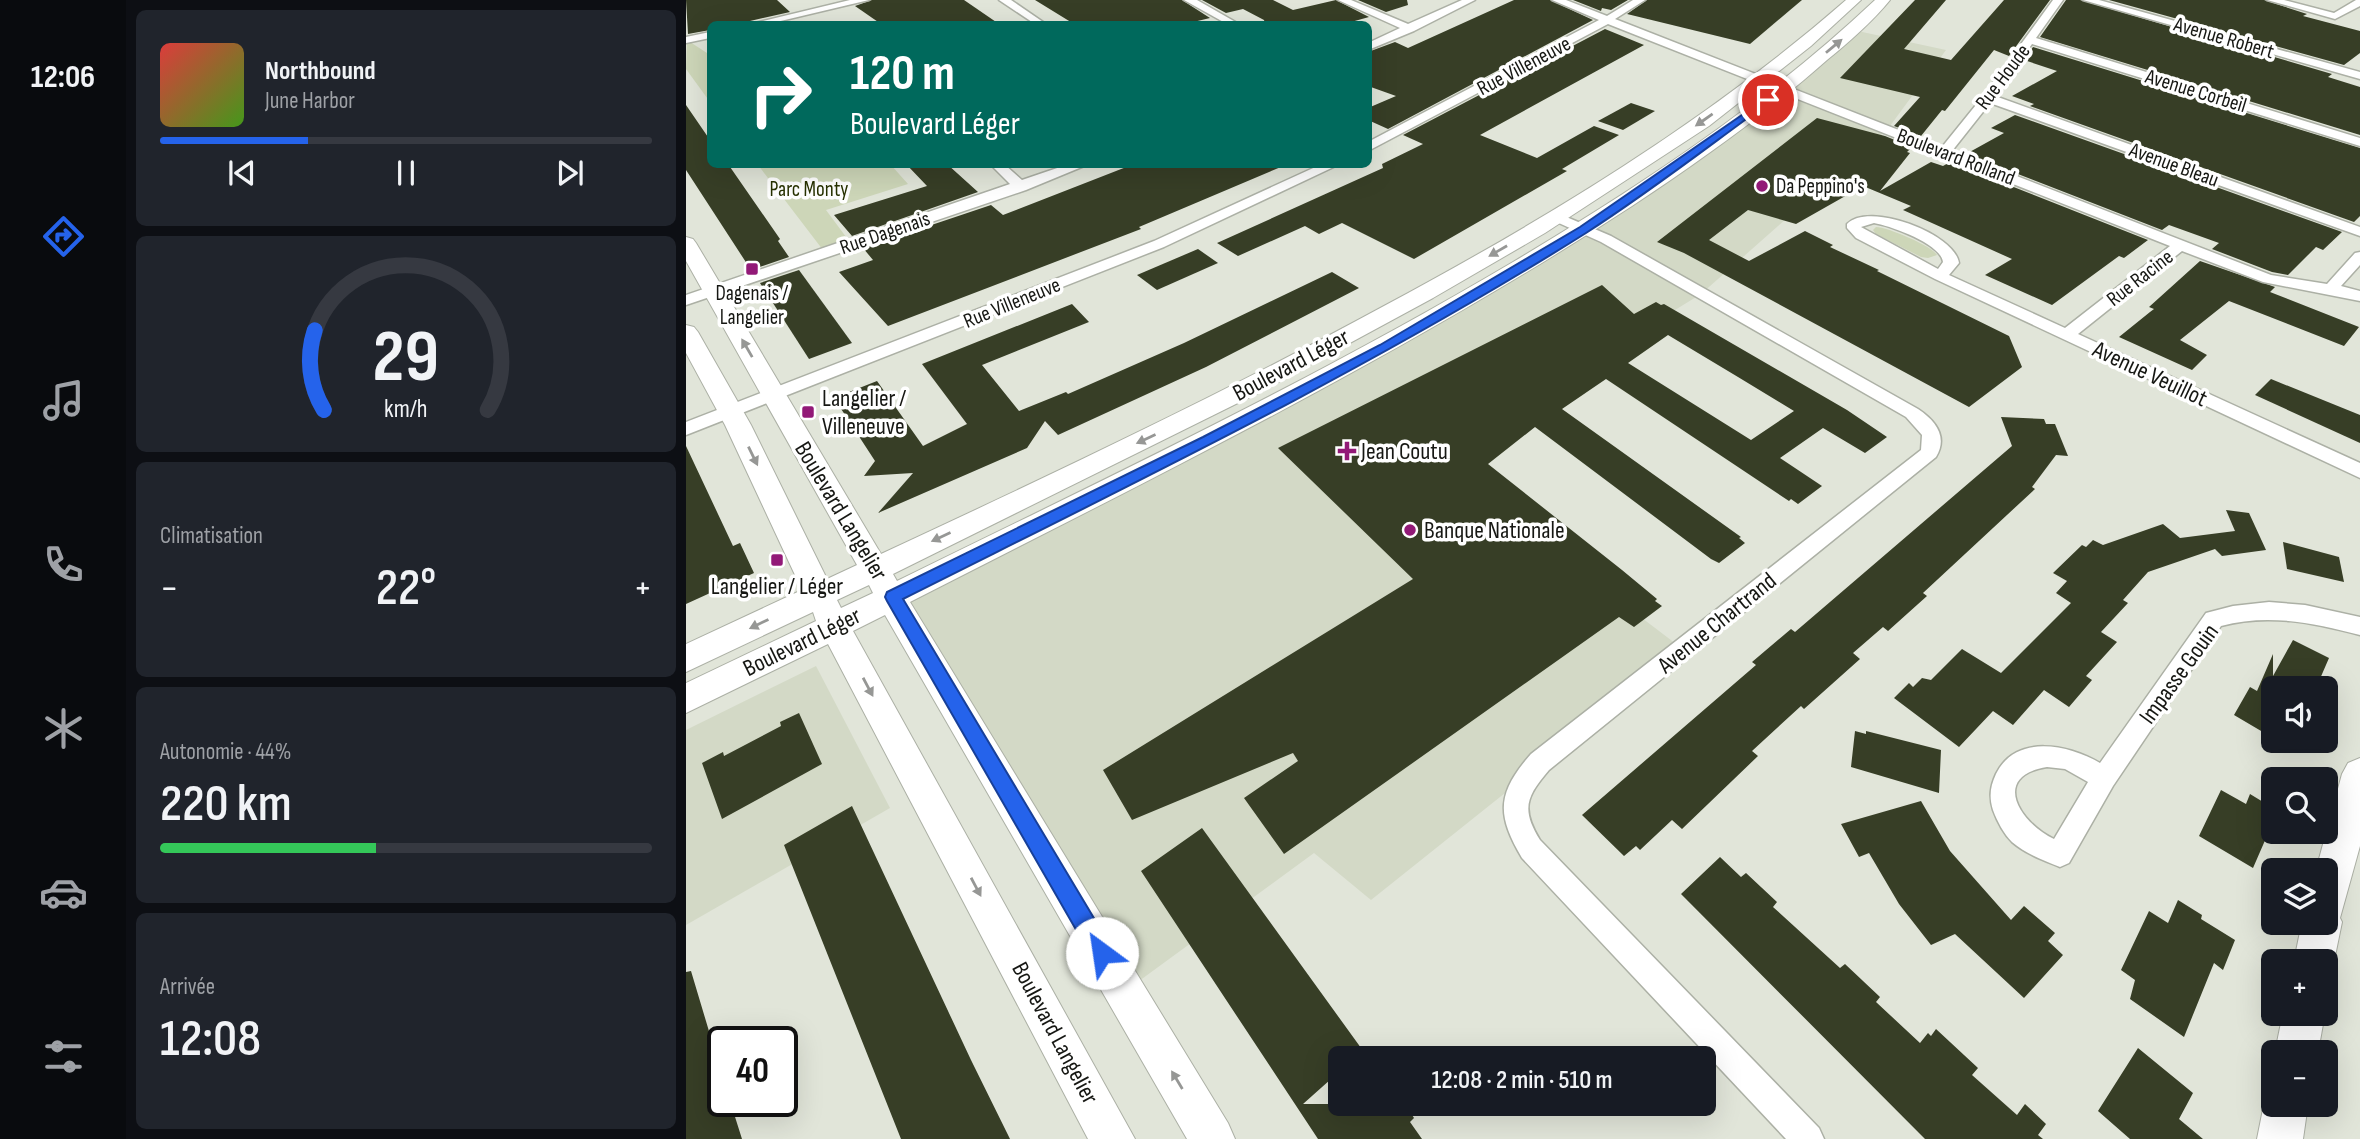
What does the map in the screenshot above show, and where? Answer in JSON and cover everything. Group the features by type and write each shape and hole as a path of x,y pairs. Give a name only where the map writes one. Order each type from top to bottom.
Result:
{"main road":[{"name":"Boulevard Léger","path":"686,699 828,611 1349,335 1557,217 1652,156 1760,80 1854,0"},
{"name":"Boulevard Léger","path":"884,583 1208,440 1384,348 1584,229 1731,128 1853,30 1883,0"},
{"name":"Boulevard Langelier","path":"686,243 1212,1139"},
{"name":"Boulevard Langelier","path":"686,332 731,412 828,611 1112,1139"},
{"path":"1188,419 1208,440"},
{"name":"Boulevard Léger","path":"686,659 828,611"},
{"path":"2338,859 2360,774"},
{"path":"2280,1139 2284,1117"}],"street":[{"path":"775,21 833,12 864,0"},
{"path":"1004,0 1036,21"},
{"path":"1189,0 1228,21"},
{"path":"1343,0 1410,29"},
{"path":"1372,45 1470,0"},
{"name":"Boulevard Rolland","path":"1557,0 2180,246 2270,279 2332,287 2360,296"},
{"name":"Rue Villeneuve","path":"1372,145 1608,20 1640,0"},
{"name":"Rue Houde","path":"1945,152 1988,98 2058,0"},
{"name":"Avenue Robert","path":"2088,0 2360,76"},
{"path":"2272,0 2335,16 2360,2"},
{"path":"686,40 707,36"},
{"name":"Avenue Corbeil","path":"2031,40 2360,142"},
{"name":"Avenue Bleau","path":"1988,98 2360,232"},
{"path":"1000,168 1021,187"},
{"name":"Rue Dagenais","path":"686,300 1072,168"},
{"name":"Rue Villeneuve","path":"686,429 1134,254 1325,168"},
{"name":"Avenue Chartrand","path":"1557,217 1584,229 1912,413 1924,422 1932,433 1933,443 1929,453 1541,762 1521,783 1513,806 1517,828 1531,849 1808,1139"},
{"name":"Avenue Veuillot","path":"1940,276 1951,263 1950,255 1943,247 1882,220 1865,218 1854,223 1854,228 1861,235 1940,276 2360,471"},
{"name":"Rue Racine","path":"2066,335 2180,246"},
{"path":"2332,287 2360,256"},
{"name":"Impasse Gouin","path":"2104,778 2214,620 2234,613 2281,609 2360,626"}],"shaded area":[{"path":"1853,30 1946,50 1887,130 1701,294 1433,459 1684,650 1371,900 1314,853 1124,992 893,597 1384,348 1584,229"},
{"path":"816,666 890,808 686,925 686,730"}],"green space":[{"path":"687,40 707,53 707,98 686,69"},
{"name":"Parc Monty","path":"760,168 894,168 908,184 826,210 852,245 826,254"},
{"path":"1876,227 1909,238 1937,255 1921,257 1876,234 1873,230"}],"building":[{"path":"686,0 777,0 790,12 750,21 707,21 707,31 688,34"},
{"path":"872,0 964,0 995,21 877,21 855,6"},
{"path":"1035,0 1182,0 1210,18 1198,21 1069,21"},
{"path":"1202,0 1273,0 1293,10 1336,0 1369,17 1355,21 1264,21 1243,9 1226,13"},
{"path":"1358,0 1407,0 1408,5 1386,12"},
{"path":"1514,0 1550,0 1593,20 1388,129 1372,122 1372,106 1396,96 1372,87 1372,51 1395,42 1408,48"},
{"path":"1573,0 1628,0 1611,10 1602,8 1601,11"},
{"path":"1647,0 1802,0 1750,44 1627,14"},
{"path":"1915,0 1946,0 1904,49 1951,60 2004,0 2050,0 2009,56 1994,50 1945,111 1942,110 1921,136 1894,126 1920,97 1840,78"},
{"path":"2066,0 2080,0 2332,74 2328,77 2360,87 2360,135 2040,37"},
{"path":"2109,0 2264,0 2307,14 2303,16 2360,31 2360,53 2344,65"},
{"path":"1605,29 1644,45 1480,135 1537,158 1594,126 1619,135 1562,169 1567,171 1414,259 1342,223 1319,234 1305,226 1238,256 1217,243 1383,168 1382,164 1423,144 1403,135"},
{"path":"2033,47 2360,148 2360,216 2354,222 2030,106 2034,104 2012,96 2057,71 2024,60"},
{"path":"1631,103 1655,111 1623,130 1598,121"},
{"path":"686,105 707,136 707,168 731,168 780,239 778,241 789,257 751,270 686,170"},
{"path":"2015,115 2342,232 2323,250 2316,247 2288,275 2272,272 2212,249 2219,243 2169,225 2162,230 1966,154 2004,133 1991,128"},
{"path":"1817,118 1885,136 1912,147 1880,191 1931,162 1943,166 1950,162 2148,240 2124,258 2119,256 2052,305 1985,275 2012,259 1903,210 1911,206 1863,186 1796,224 1748,210 1709,240 1749,261 1805,231 1833,245 1830,247 2009,336 2022,367 1969,407 1684,253 1657,242"},
{"path":"910,168 951,168 978,192 852,236 834,215 927,186"},
{"path":"1124,168 1279,168 1139,227 1141,229 888,326 839,272 873,260 863,248 991,205 1003,215"},
{"path":"1198,249 1218,263 1157,290 1137,275"},
{"path":"2200,261 2275,287 2270,292 2359,327 2344,346 2229,301 2180,340 2207,355 2192,370 2119,337 2154,309 2149,307"},
{"path":"799,270 852,343 809,359 760,283"},
{"path":"1332,272 1359,288 1206,367 1058,435 1045,421 1027,448 878,513 913,473 864,476 875,461 834,398 877,381 923,446 967,424 922,364 1072,304 1089,322 982,365 1019,411 1066,392 1068,394 1184,343"},
{"path":"1602,285 1634,314 1656,302 1664,304 1847,410 1887,437 1865,453 1823,428 1780,458 1822,486 1798,504 1791,499 1789,501 1606,379 1562,409 1741,537 1739,538 1745,543 1719,563 1535,427 1488,464 1622,570 1662,606 1634,627 1619,617 1284,854 1244,798 1298,761 1293,753 1132,820 1103,770 1413,579 1278,448","holes":["1668,335 1794,411 1751,440 1628,363"]},
{"path":"2271,379 2360,415 2360,443 2255,395"},
{"path":"2001,417 2044,419 2046,424 2055,424 2068,456 2056,455 2032,487 2035,489 1923,593 1927,596 1888,631 1883,627 1853,653 1860,659 1804,709 1801,706 1752,751 1758,756 1682,829 1672,820 1640,850 1636,846 1624,856 1582,815 1756,665 1752,662 1791,629 1795,632 2012,446"},
{"path":"686,446 733,546 740,543 754,573 686,604"},
{"path":"2226,510 2249,513 2266,550 2222,556 2215,549 2148,572 2123,600 2128,603 2101,632 2117,642 2086,676 2092,680 2069,707 2044,690 2013,725 1993,711 1959,747 1894,698 1909,683 1913,687 1922,678 1931,680 1962,649 2001,673 2071,603 2056,593 2067,581 2053,573 2082,545 2086,547 2093,540 2103,545 2163,524 2180,538 2235,531"},
{"path":"2283,542 2339,557 2344,582 2287,569"},
{"path":"2293,640 2329,658 2321,676 2273,676"},
{"path":"2273,654 2273,676 2263,676"},
{"path":"2261,682 2261,731 2234,715 2250,687 2257,691"},
{"path":"799,713 822,764 722,819 702,763 723,752 724,756 781,726 780,722"},
{"path":"1855,731 1866,734 1866,731 1941,750 1939,793 1851,767"},
{"path":"2221,790 2246,804 2250,794 2261,801 2261,844 2263,844 2253,868 2199,836"},
{"path":"1921,801 1950,851 2011,920 2024,906 2055,933 2048,941 2063,955 2024,998 1955,934 1931,945 1899,904 1869,853 1859,857 1841,824"},
{"path":"852,806 1010,1139 901,1139 784,845"},
{"path":"1202,828 1360,1046 1328,1046 1328,1082 1303,1104 1328,1104 1328,1116 1413,1116 1410,1122 1422,1139 1318,1139 1141,871"},
{"path":"1720,857 1741,877 1746,873 1777,902 1773,907 1840,968 1845,964 1880,997 1876,1002 1920,1043 1928,1033 1931,1036 1936,1029 1978,1068 1972,1075 2017,1115 2025,1104 2046,1124 2038,1135 2043,1139 1925,1139 1681,894"},
{"path":"2178,900 2202,915 2201,919 2235,940 2223,970 2214,963 2184,1037 2130,999 2135,980 2121,970 2149,911 2168,923"},
{"path":"691,971 707,1026 707,1117 735,1117 742,1139 686,1139 686,972"},
{"path":"2138,1048 2193,1093 2179,1119 2203,1139 2130,1139 2098,1111"}],"place":[{"name":"Da Peppino's","path":"1762,186"},
{"name":"Dagenais / Langelier","path":"752,269"},
{"name":"Langelier / Villeneuve","path":"808,412"},
{"name":"Jean Coutu","path":"1347,451"},
{"name":"Banque Nationale","path":"1410,530"},
{"name":"Langelier / Léger","path":"777,560"}],"route":[{"path":"1102,953 893,597 1208,440 1384,348 1584,229 1768,100"}]}
